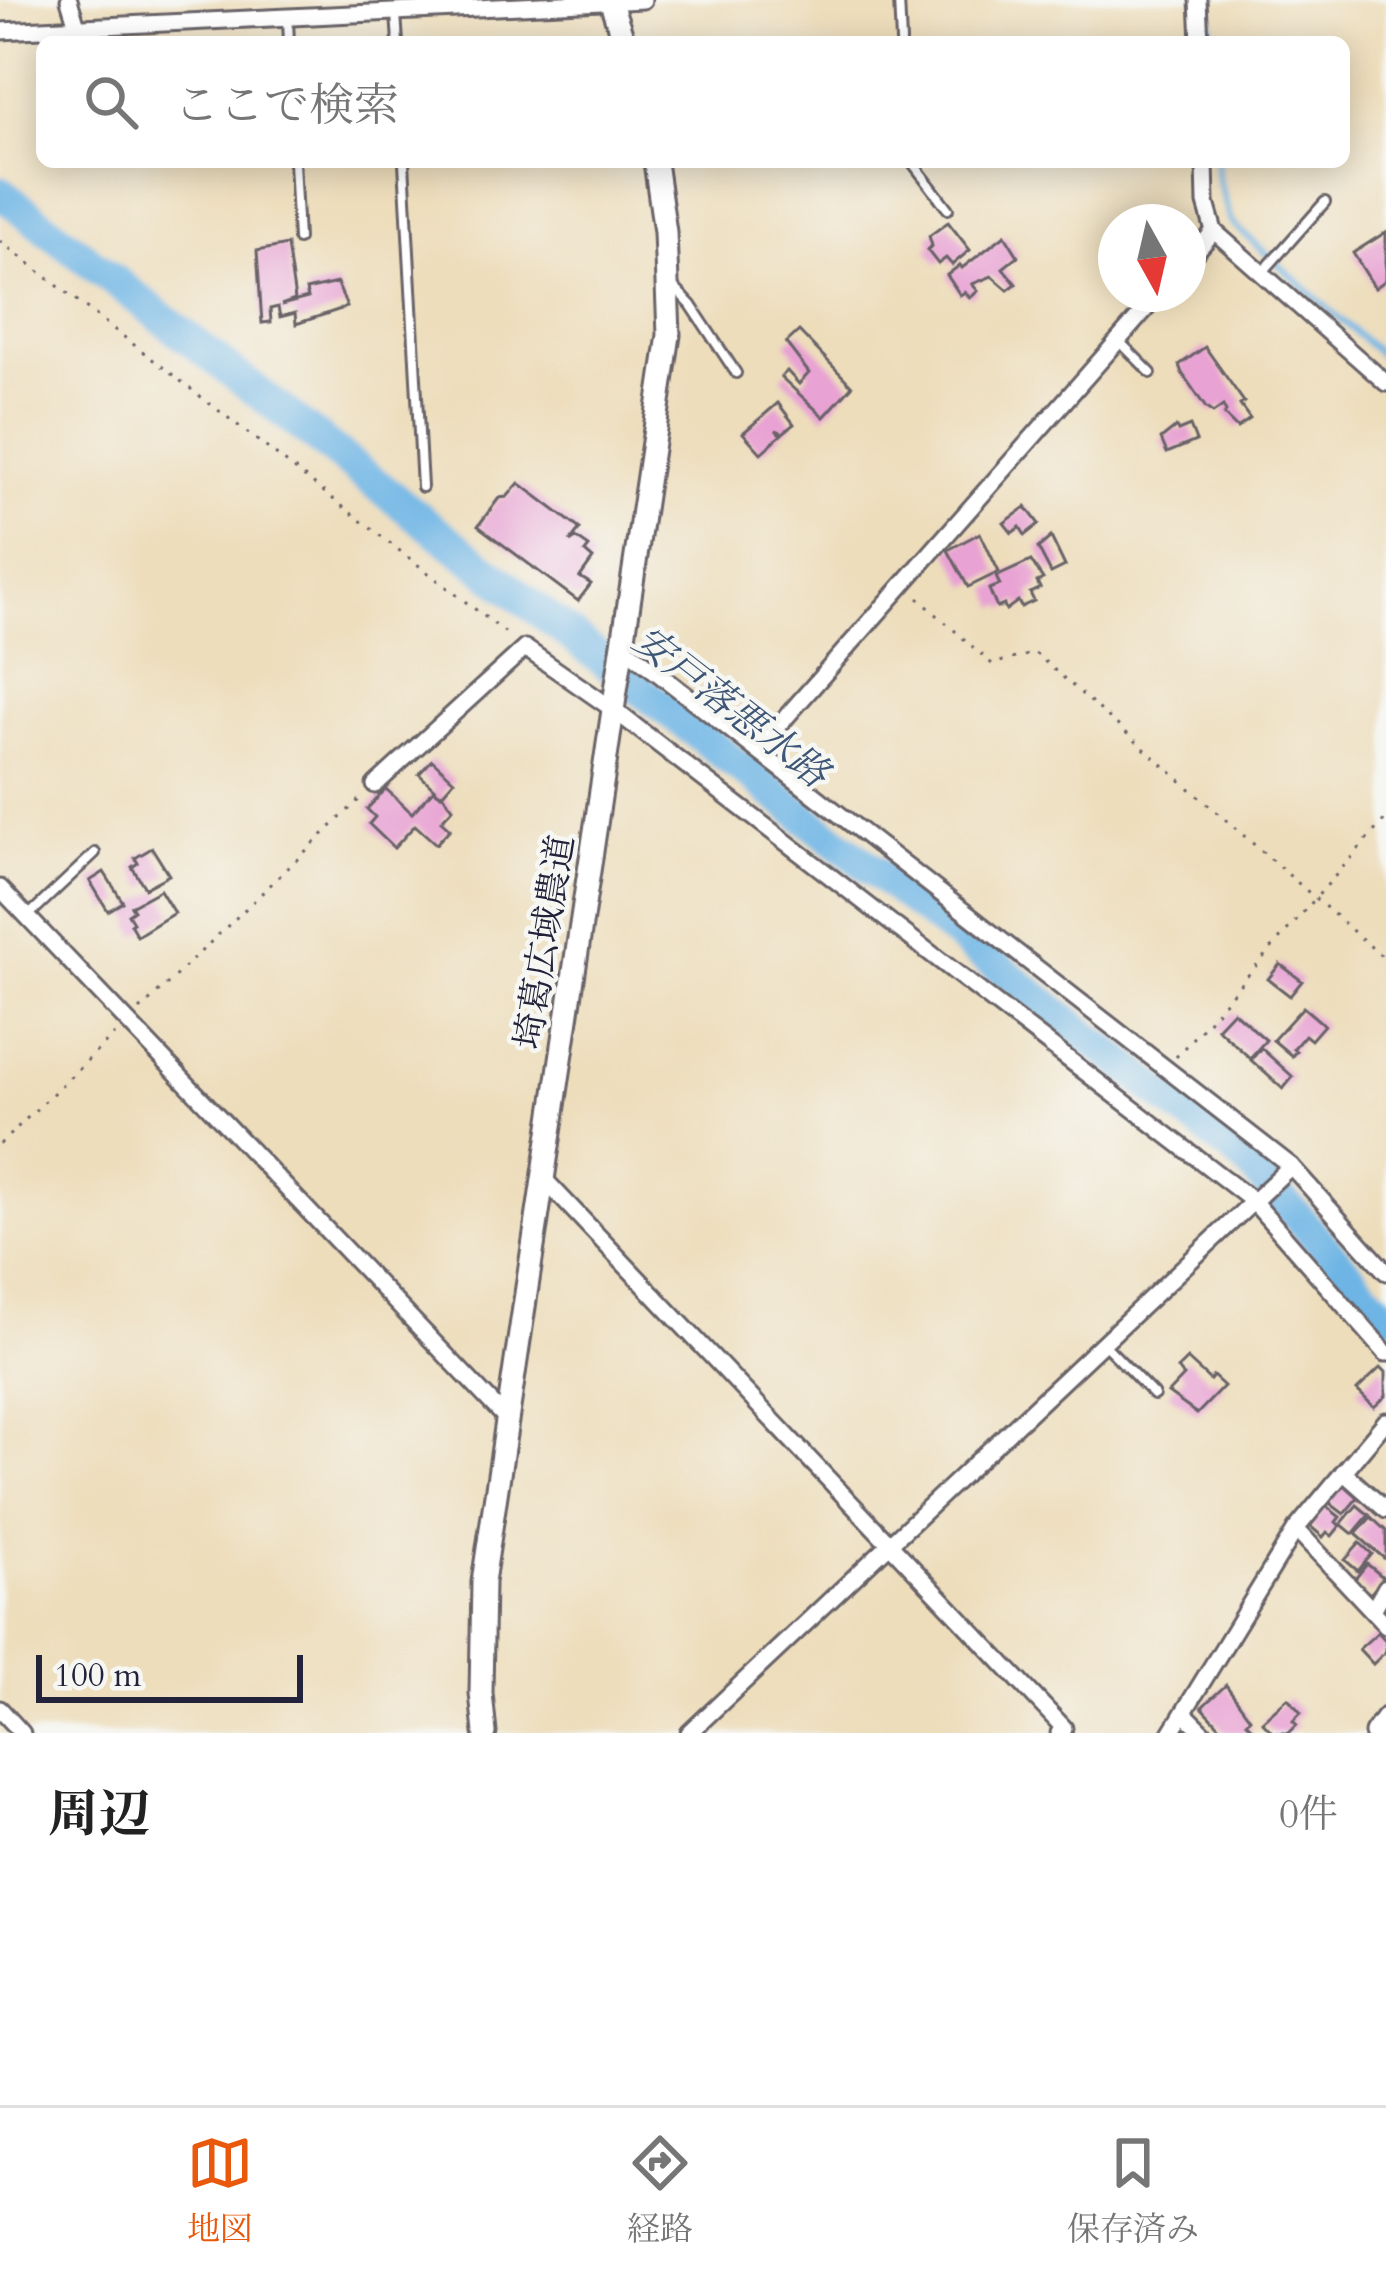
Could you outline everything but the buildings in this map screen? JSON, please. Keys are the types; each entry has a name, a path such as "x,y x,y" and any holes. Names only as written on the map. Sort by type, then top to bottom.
{"street":[{"path":"69,0 77,26"},
{"path":"0,31 643,0"},
{"path":"1198,0 1200,36"},
{"path":"610,1 622,36"},
{"name":"埼葛広域農道","path":"485,1733 483,1582 669,335 656,168"},
{"path":"1205,168 1214,231 1386,383"},
{"path":"1206,240 1214,231"},
{"path":"757,750 1143,312"},
{"path":"375,784 525,648 614,705 1253,1201 1386,1353"},
{"path":"622,650 1291,1166 1386,1272"},
{"path":"0,888 505,1417"},
{"path":"689,1733 1291,1166"},
{"path":"543,1178 1064,1731"},
{"path":"1172,1733 1296,1529 1386,1421"},
{"path":"1343,1472 1386,1510"},
{"path":"1296,1529 1386,1624"},
{"path":"1372,1610 1386,1586"},
{"path":"0,1709 22,1733"},
{"path":"1185,1714 1204,1733"},
{"path":"1376,1733 1386,1719"}],"lane":[{"path":"898,0 901,36"},
{"path":"396,11 398,36"},
{"path":"287,16 289,36"},
{"path":"294,168 298,239"},
{"path":"404,168 422,487"},
{"path":"917,168 948,209"},
{"path":"1261,273 1325,202"},
{"path":"667,279 691,304 736,373"},
{"path":"1118,340 1151,373"},
{"path":"27,917 95,854"},
{"path":"1102,1342 1154,1395"}],"path":[{"path":"0,241 525,648"},
{"path":"903,585 992,664 1035,653 1386,960"},
{"path":"0,1144 375,784"},
{"path":"1167,1067 1386,818"}],"waterway":[{"path":"1210,0 1212,36"},
{"path":"1217,168 1231,222 1386,360"},
{"name":"安戸落悪水路","path":"0,192 1246,1160 1386,1316"}]}
